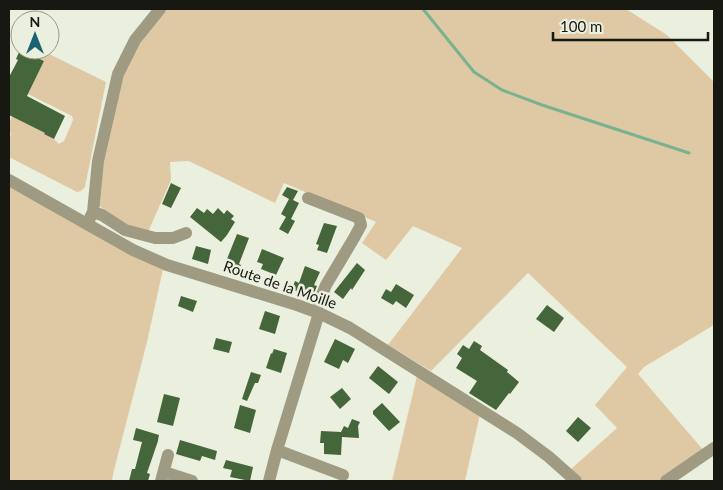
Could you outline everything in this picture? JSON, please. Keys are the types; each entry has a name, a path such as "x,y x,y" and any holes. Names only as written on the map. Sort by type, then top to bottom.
{"street":[{"path":"160,9 135,40 118,74 98,160 90,218 102,215 126,230 155,238 173,238 186,233"},
{"name":"Route de la Moille","path":"9,180 90,218 133,250 167,265 297,305 317,312 350,328 516,433 576,481"},
{"path":"269,481 326,285 361,225 359,218 308,198"},
{"path":"666,481 714,448"},
{"path":"277,450 343,476"},
{"path":"168,455 162,477 192,481"}],"shaded area":[{"path":"167,9 626,9 667,35 714,82 714,325 644,367 638,374 704,451 659,481 584,481 570,470 617,428 595,405 627,367 528,273 431,371 388,345 462,248 413,226 386,260 362,243 376,222 284,183 275,203 189,161 170,162 171,180 148,232 127,225 98,205 103,161 120,79 137,43"},
{"path":"60,59 106,82 85,187 81,191 77,192 9,157 9,139 11,134 9,125 12,116 45,133 59,144 64,141 73,120 72,116 28,94 44,61 42,60"},
{"path":"9,187 163,269 147,342 112,481 9,481"},
{"path":"417,376 480,414 465,481 392,481"}],"building":[{"path":"18,60 44,61 27,96 65,116 54,139 9,115 9,77"},
{"path":"171,183 181,188 171,208 162,204"},
{"path":"287,187 298,191 293,200 299,203 291,219 295,221 288,234 279,229 286,217 281,214 289,199 282,195"},
{"path":"197,208 204,213 207,209 213,214 218,208 224,214 227,210 234,216 231,219 235,222 221,242 190,217"},
{"path":"324,223 337,226 327,253 317,250 319,245 316,244"},
{"path":"237,234 249,238 239,264 241,265 236,274 223,269"},
{"path":"196,246 211,250 208,264 192,259"},
{"path":"262,249 284,258 276,275 261,269 263,264 257,262"},
{"path":"357,263 365,270 352,290 351,288 343,299 334,292"},
{"path":"305,266 320,272 314,285 317,286 312,298 292,289 295,281 299,283"},
{"path":"396,284 414,295 406,308 396,301 393,305 381,298 386,289 391,292"},
{"path":"181,296 197,301 193,312 178,306"},
{"path":"547,305 564,318 554,332 536,319"},
{"path":"265,311 280,316 275,334 259,329"},
{"path":"216,338 232,342 229,353 213,349"},
{"path":"335,339 355,349 348,363 343,360 339,369 324,362"},
{"path":"474,341 482,346 480,350 508,370 507,372 519,382 496,410 469,393 477,381 456,368 462,358 457,354 463,345 469,349"},
{"path":"274,349 287,353 281,373 266,368"},
{"path":"378,366 398,382 389,394 369,378"},
{"path":"251,372 261,375 247,401 242,399"},
{"path":"342,388 351,399 340,409 330,397"},
{"path":"164,394 180,398 173,426 157,422"},
{"path":"382,403 400,422 389,431 373,414 373,411"},
{"path":"240,405 256,410 250,433 234,428"},
{"path":"578,417 591,428 578,442 566,431"},
{"path":"352,419 360,422 358,426 359,438 342,437 341,455 324,454 324,443 320,443 321,431 341,432 344,426 348,428"},
{"path":"136,428 159,435 147,473 150,474 148,481 129,481 132,469 135,469 142,442 133,440"},
{"path":"180,440 217,451 215,460 202,456 200,461 176,454"},
{"path":"226,460 253,467 250,481 230,477 232,470 223,468"}],"waterway":[{"path":"423,9 474,72 502,90 689,153"}]}
